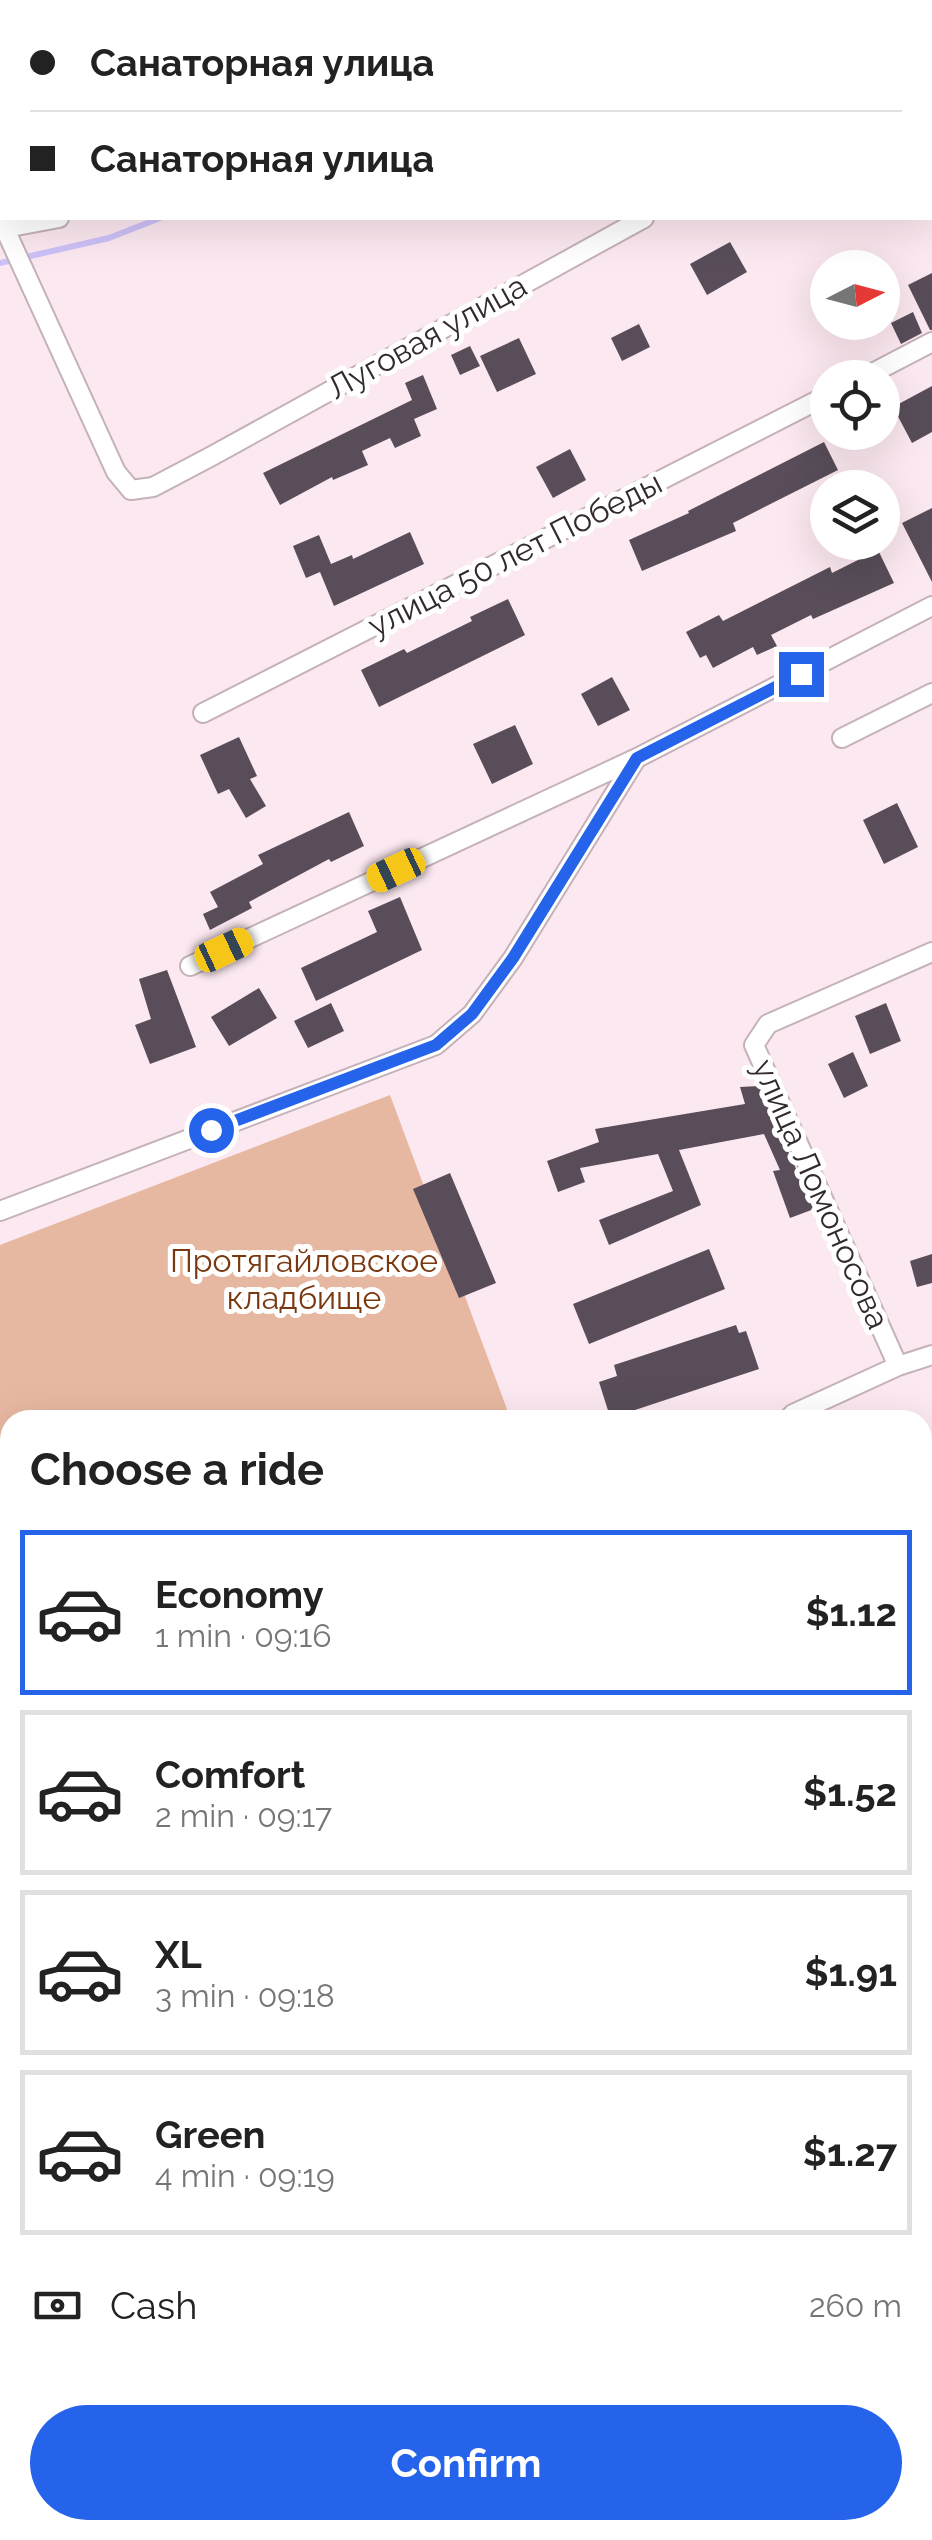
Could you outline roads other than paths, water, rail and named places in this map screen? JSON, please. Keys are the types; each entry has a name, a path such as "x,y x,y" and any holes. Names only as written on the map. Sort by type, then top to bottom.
{"street":[{"path":"3,229 49,220"},
{"name":"Луговая улица","path":"3,229 116,472 131,490 152,488 640,220"},
{"path":"898,360 932,342"},
{"name":"улица 50 лет Победы","path":"203,712 810,405"},
{"path":"190,966 637,758 932,606"},
{"path":"842,738 932,692"},
{"path":"0,1211 436,1045 472,1014 513,958 637,758"},
{"name":"улица Ломоносова","path":"898,1366 754,1045 768,1024 932,952"},
{"path":"802,1410 898,1366 932,1356"}],"waterway":[{"path":"0,263 109,238 155,220"}],"park label":[{"name":"Протягайловское кладбище","path":"304,1280"}]}
